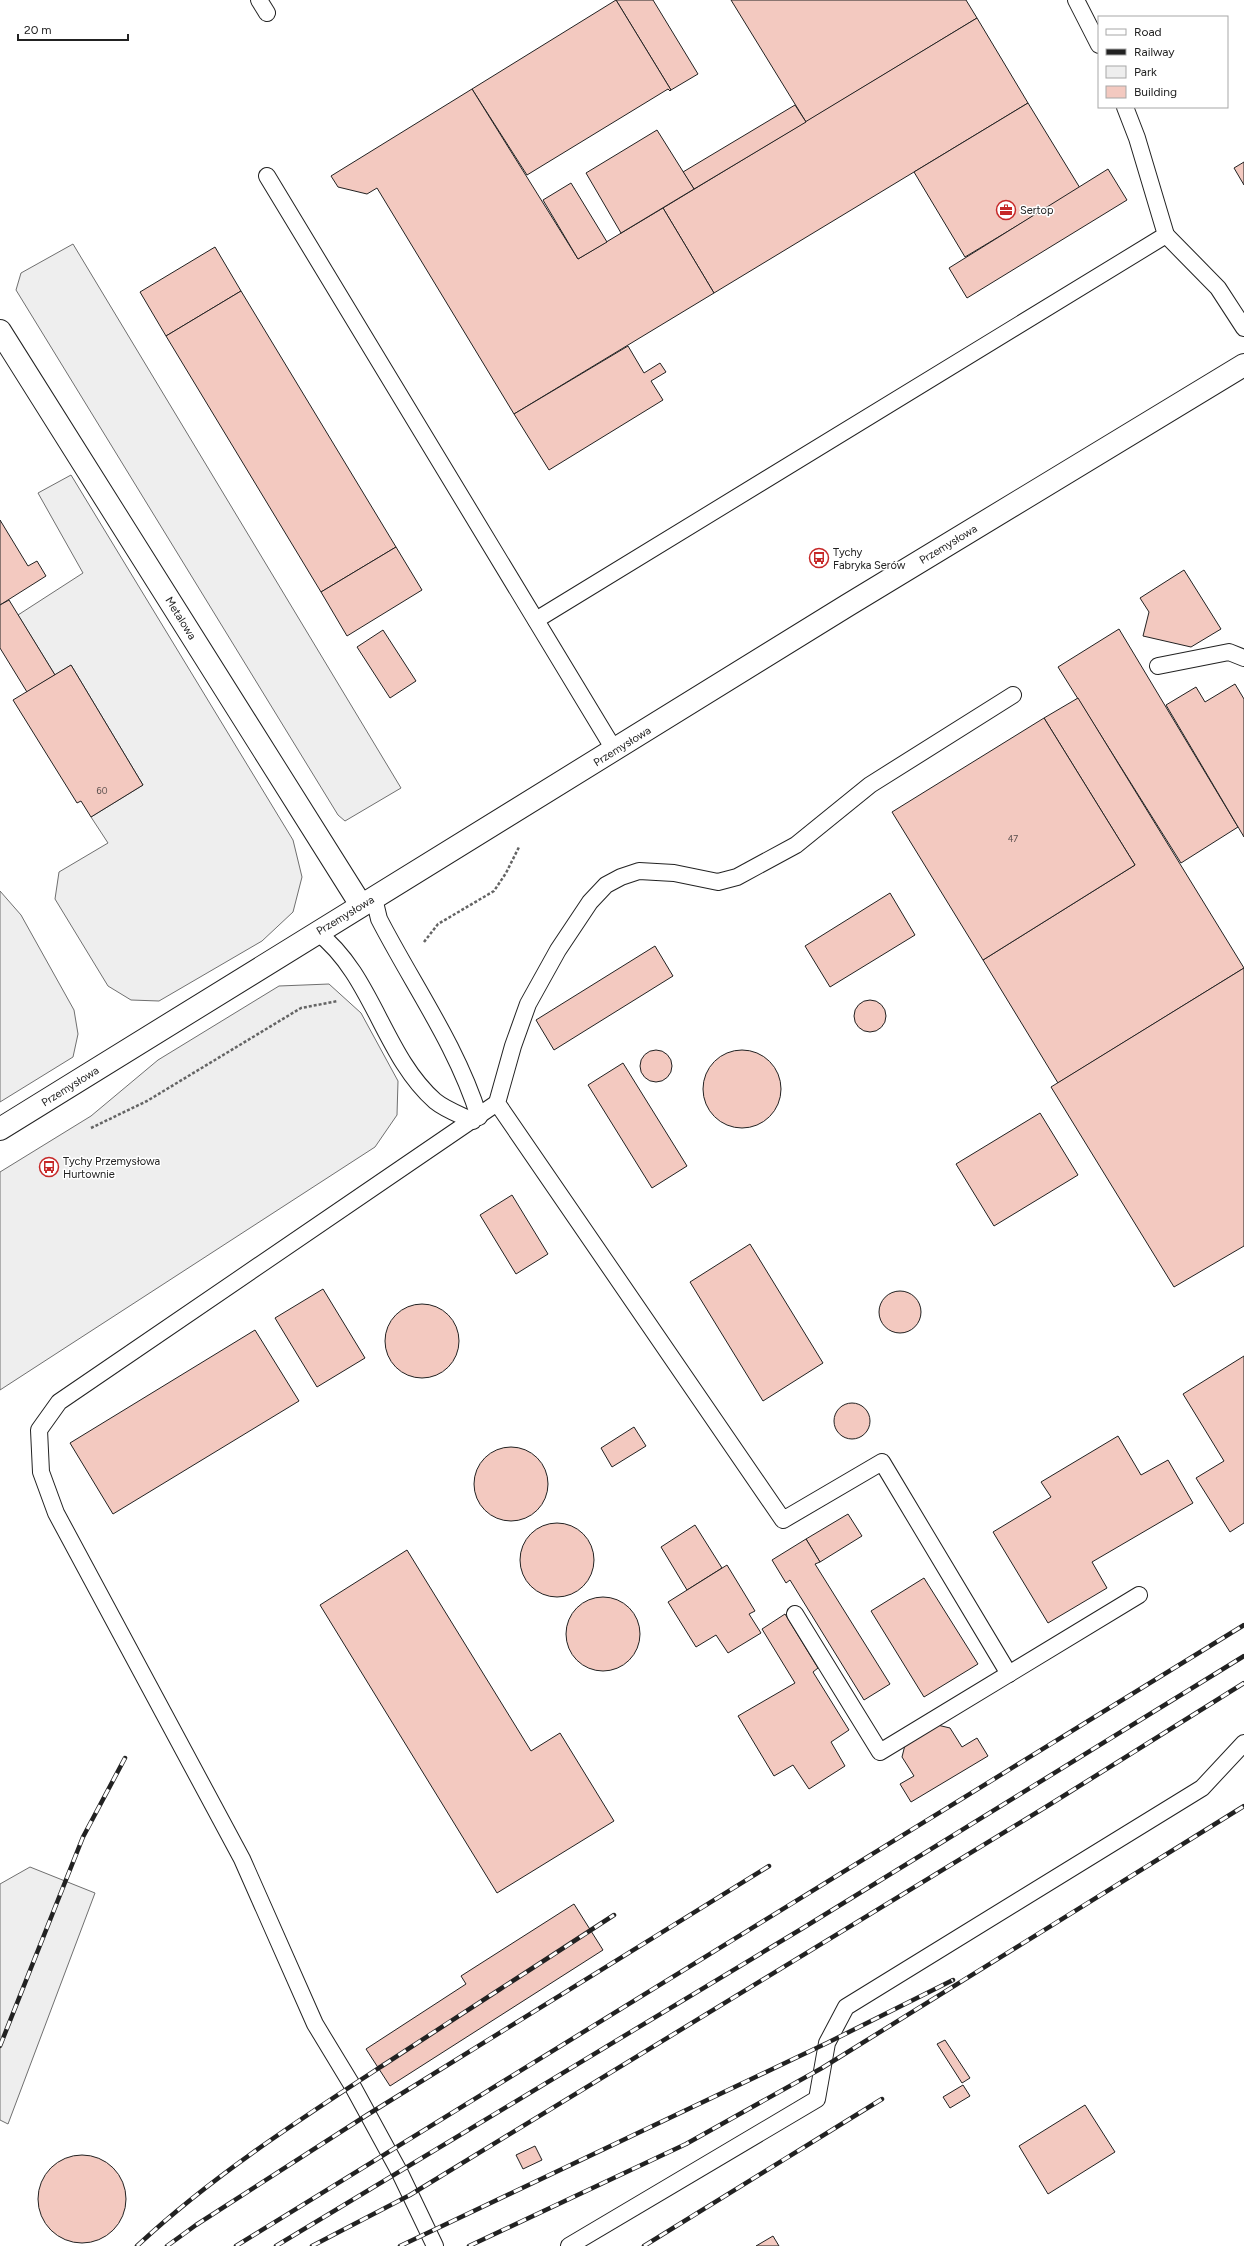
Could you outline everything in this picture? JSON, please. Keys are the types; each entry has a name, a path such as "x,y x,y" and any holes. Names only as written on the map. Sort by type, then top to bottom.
{"street":[{"name":"Metalowa","path":"0,331 368,901"},
{"name":"Przemysłowa","path":"0,1129 317,932 615,751 862,597 1244,365"}],"lane":[{"path":"1076,0 1098,43"},
{"path":"1125,108 1137,138 1166,235 1218,288 1244,328"},
{"path":"268,176 615,751"},
{"path":"536,620 1166,235"},
{"path":"1158,666 1228,652 1244,658"},
{"path":"435,2246 400,2173 352,2085 315,2024 242,1859 56,1513 41,1472 39,1430 59,1402 476,1119 497,1103 513,1046 528,1004 558,950 590,902 606,885 620,877 639,871 674,873 718,882 737,877 796,845 870,785 1013,696"},
{"path":"368,901 452,1049 466,1079 476,1119"},
{"path":"317,932 333,944 348,964 410,1073 426,1092 436,1102 476,1119"},
{"path":"497,1103 783,1520 882,1462 1009,1674"},
{"path":"795,1614 880,1752 1139,1595"},
{"path":"569,2246 817,2099 826,2043 846,2007 1202,1788 1244,1743"}],"path":[{"path":"420,947 438,924 494,891 511,862"},
{"path":"90,1128 147,1101 301,1008 336,1002"}],"green space":[{"path":"73,244 401,788 345,821 338,815 16,290 21,273"},
{"path":"71,475 293,840 302,877 293,912 262,941 159,1001 131,1000 108,986 55,899 59,872 108,843 91,817 143,785 71,665 55,675 18,615 83,573 38,493"},
{"path":"0,891 21,915 74,1010 78,1034 73,1057 0,1102"},
{"path":"329,984 361,1013 398,1081 397,1115 375,1147 0,1390 0,1172 91,1116 158,1060 279,986"},
{"path":"30,1867 95,1893 8,2124 0,2120 0,1884"}],"building":[{"path":"616,0 653,0 698,74 671,90"},
{"path":"616,0 671,90 670,91 668,89 527,175 472,89"},
{"path":"731,0 966,0 977,18 806,122"},
{"path":"977,18 1028,103 714,293 663,208"},
{"path":"472,89 578,259 663,208 714,293 514,414 377,188 367,194 338,187 331,176"},
{"path":"1028,103 1080,188 965,257 914,172"},
{"path":"795,105 806,122 694,189 683,172"},
{"path":"657,130 694,189 621,233 586,173"},
{"path":"1244,162 1244,185 1234,168"},
{"path":"1108,169 1127,200 967,298 949,268"},
{"path":"571,183 607,242 578,259 543,200"},
{"path":"215,247 241,291 166,336 140,292"},
{"path":"241,291 396,547 321,592 166,336"},
{"path":"628,346 644,373 660,363 666,372 651,381 663,400 549,470 514,414"},
{"path":"0,520 28,566 37,561 46,576 0,605"},
{"path":"396,547 422,590 347,636 321,592"},
{"path":"1184,570 1221,629 1191,647 1143,636 1149,612 1140,598"},
{"path":"9,600 55,675 27,692 0,648 0,605"},
{"path":"1119,629 1238,827 1181,863 1058,667"},
{"path":"383,630 416,681 390,698 357,647"},
{"path":"71,665 143,785 91,817 81,801 77,803 13,700"},
{"path":"1235,684 1244,699 1244,837 1166,705 1196,687 1205,702"},
{"path":"1078,698 1244,968 1058,1083 983,960 1135,865 1044,718"},
{"path":"1044,718 1135,865 983,960 892,812"},
{"path":"890,893 915,935 830,987 805,946"},
{"path":"655,946 673,976 554,1050 536,1020"},
{"path":"1244,968 1244,1246 1174,1287 1051,1087"},
{"path":"867,1000 873,1000 883,1007 886,1016 885,1022 879,1029 873,1032 867,1032 857,1025 854,1019 854,1013 861,1003"},
{"path":"653,1050 659,1050 669,1057 672,1066 671,1072 665,1079 659,1082 653,1082 643,1075 640,1069 640,1063 647,1053"},
{"path":"734,1050 750,1050 764,1056 775,1067 781,1081 781,1097 775,1111 764,1122 750,1128 734,1128 720,1122 709,1111 703,1097 703,1081 709,1067 720,1056"},
{"path":"623,1063 687,1166 652,1188 588,1085"},
{"path":"1040,1113 1078,1175 994,1226 956,1164"},
{"path":"512,1195 548,1254 516,1274 480,1215"},
{"path":"750,1244 823,1363 763,1401 690,1282"},
{"path":"323,1289 365,1358 317,1387 275,1318"},
{"path":"896,1291 904,1291 915,1297 921,1308 921,1316 915,1327 904,1333 896,1333 885,1327 879,1316 879,1308 885,1297"},
{"path":"415,1304 429,1304 443,1310 453,1320 459,1334 457,1355 453,1362 443,1372 429,1378 415,1378 401,1372 391,1362 385,1348 385,1334 391,1320 401,1310"},
{"path":"255,1330 299,1401 113,1514 70,1443"},
{"path":"1244,1356 1244,1523 1230,1532 1196,1478 1224,1461 1183,1394"},
{"path":"852,1403 862,1406 867,1411 870,1421 867,1431 862,1436 852,1439 842,1436 837,1431 834,1421 837,1411 842,1406"},
{"path":"634,1427 646,1446 612,1467 601,1448"},
{"path":"1118,1436 1141,1475 1168,1460 1193,1503 1092,1562 1107,1588 1048,1623 993,1532 1051,1497 1041,1482"},
{"path":"504,1447 518,1447 532,1453 542,1463 548,1477 546,1498 542,1505 532,1515 518,1521 504,1521 490,1515 480,1505 474,1491 474,1477 480,1463 490,1453"},
{"path":"848,1514 862,1536 820,1562 806,1539"},
{"path":"550,1523 564,1523 578,1529 588,1539 594,1553 592,1574 588,1581 578,1591 564,1597 550,1597 536,1591 526,1581 520,1567 520,1553 526,1539 536,1529"},
{"path":"695,1525 722,1568 687,1590 661,1547"},
{"path":"806,1539 820,1562 815,1564 890,1684 864,1700 790,1580 786,1583 772,1560"},
{"path":"407,1550 531,1751 560,1733 614,1821 497,1893 320,1605"},
{"path":"727,1565 755,1611 749,1614 761,1633 728,1653 716,1635 696,1647 668,1602"},
{"path":"924,1578 978,1664 924,1697 871,1611"},
{"path":"596,1597 610,1597 624,1603 634,1613 640,1627 638,1648 634,1655 624,1665 610,1671 596,1671 582,1665 572,1655 566,1641 566,1627 572,1613 582,1603"},
{"path":"785,1614 818,1668 813,1672 849,1730 831,1742 845,1766 809,1789 793,1765 774,1776 738,1716 795,1683 762,1629"},
{"path":"929,1723 950,1728 962,1747 977,1738 988,1756 911,1802 900,1784 914,1776 902,1757 907,1737"},
{"path":"574,1904 603,1950 390,2086 366,2049 466,1984 461,1976"},
{"path":"945,2040 970,2078 962,2083 937,2044"},
{"path":"963,2085 970,2096 950,2108 943,2097"},
{"path":"1085,2105 1115,2152 1048,2194 1019,2146"},
{"path":"535,2146 542,2160 523,2169 516,2155"},
{"path":"82,2155 99,2158 113,2168 123,2182 126,2199 123,2216 113,2230 99,2240 82,2243 65,2240 51,2230 41,2216 38,2199 41,2182 51,2168 65,2158"},
{"path":"773,2236 779,2246 756,2246"}],"railway":[{"path":"236,2246 1244,1625"},
{"path":"276,2246 803,1928 1244,1656"},
{"path":"312,2246 410,2195 1049,1805 1244,1683"},
{"path":"0,2046 83,1837 125,1758"},
{"path":"469,2246 686,2144 822,2068 1244,1806"},
{"path":"167,2246 196,2225 367,2115 769,1866"},
{"path":"137,2246 195,2196 257,2150 353,2085 614,1915"},
{"path":"400,2246 827,2043 953,1980"},
{"path":"644,2246 882,2099"}],"place":[{"name":"Sertop","path":"1006,210"},
{"name":"Tychy Fabryka Serów","path":"819,558"},
{"name":"Tychy Przemysłowa Hurtownie","path":"49,1167"}]}
